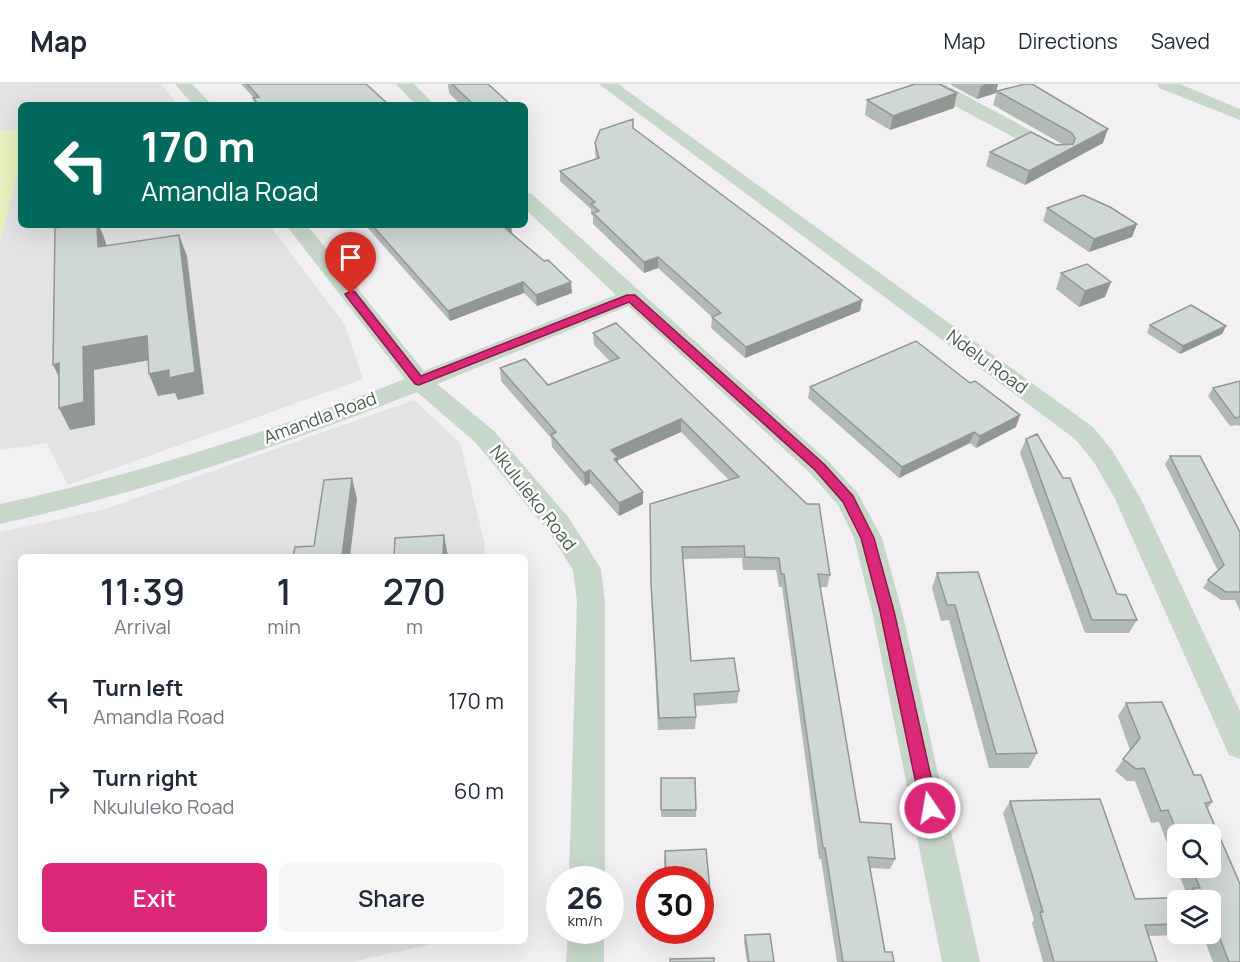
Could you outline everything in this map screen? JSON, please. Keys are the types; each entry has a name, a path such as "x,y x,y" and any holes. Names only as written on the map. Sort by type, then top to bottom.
{"street":[{"path":"183,84 201,102"},
{"path":"404,84 423,102"},
{"name":"Ndelu Road","path":"607,84 1084,433 1103,456 1128,499 1240,745"},
{"path":"934,84 942,92 1059,153"},
{"path":"1165,84 1187,89 1240,115"},
{"path":"528,201 819,467 848,499 867,538 887,611 912,720 961,962"},
{"name":"Nkululeko Road","path":"298,228 419,381 485,437 559,525 587,569 591,602 586,866"},
{"name":"Amandla Road","path":"0,514 122,485 188,465 419,381 631,297"},
{"path":"585,962 586,944"}],"shaded area":[{"path":"0,84 161,84 176,102 18,102 18,228 271,228 344,323 363,379 68,485 47,443 0,450"},
{"path":"414,400 460,443 485,545 484,554 18,554 18,944 432,944 352,962 0,962 0,532 105,509"}],"green space":[{"path":"18,129 18,172 0,243 0,131"}],"building":[{"path":"247,84 366,84 386,102 256,102 253,98 259,97"},
{"path":"452,84 488,84 508,102 471,102"},
{"path":"915,84 939,84 957,93 893,116 867,100"},
{"path":"1032,84 1108,129 1029,171 990,152 1031,132 1056,145 1073,144 1075,138 1072,133 997,91"},
{"path":"633,119 633,128 862,300 746,347 712,317 721,313 658,257 644,262 593,213 599,211 591,204 595,202 560,171 599,158 595,143 600,130"},
{"path":"1083,195 1110,207 1137,224 1094,239 1047,208"},
{"path":"55,228 97,228 98,247 179,235 195,372 169,378 169,370 149,374 147,336 83,347 84,402 59,408 59,363 53,365"},
{"path":"375,228 505,228 544,261 548,260 571,282 536,295 523,282 448,311"},
{"path":"1087,264 1111,282 1085,291 1061,273"},
{"path":"1191,305 1226,326 1183,346 1150,325"},
{"path":"616,323 807,504 819,504 830,575 818,574 860,822 891,824 895,859 868,857 885,952 892,952 894,962 843,962 825,848 823,848 784,574 781,574 779,558 745,557 744,546 682,547 691,661 734,658 739,691 694,694 696,717 659,718 651,583 650,504 739,477 681,419 611,450 618,457 614,459 643,492 619,503 590,470 584,473 551,435 556,432 500,368 525,359 548,385 619,358 593,333"},
{"path":"916,341 970,383 975,381 1020,415 980,436 974,432 902,467 810,387"},
{"path":"1240,381 1240,417 1235,418 1213,388"},
{"path":"1037,434 1063,478 1070,478 1117,594 1126,595 1137,620 1092,620 1026,439"},
{"path":"1170,456 1200,456 1240,532 1240,592 1226,592 1208,580 1224,565"},
{"path":"352,478 342,554 293,554 295,547 314,546 324,480"},
{"path":"444,535 443,554 394,554 395,538"},
{"path":"978,572 1037,753 996,754 955,605 947,605 937,573"},
{"path":"1162,702 1194,775 1201,775 1212,802 1205,803 1214,824 1174,824 1168,810 1161,811 1144,768 1136,769 1123,759 1140,738 1126,703"},
{"path":"661,778 695,778 696,810 661,810"},
{"path":"1100,799 1135,899 1167,898 1167,924 1145,925 1157,962 1054,962 1040,912 1043,912 1010,801"},
{"path":"1221,840 1240,884 1240,962 1229,962 1221,941 1221,890 1194,890 1193,888 1200,888 1196,878 1221,878"},
{"path":"706,849 708,866 666,866 665,851"},
{"path":"770,934 774,962 749,962 745,935"},
{"path":"714,958 714,962 670,962 670,959"}],"route":[{"path":"351,294 419,381 631,297 819,467 848,499 867,538 887,611 930,808"}]}
